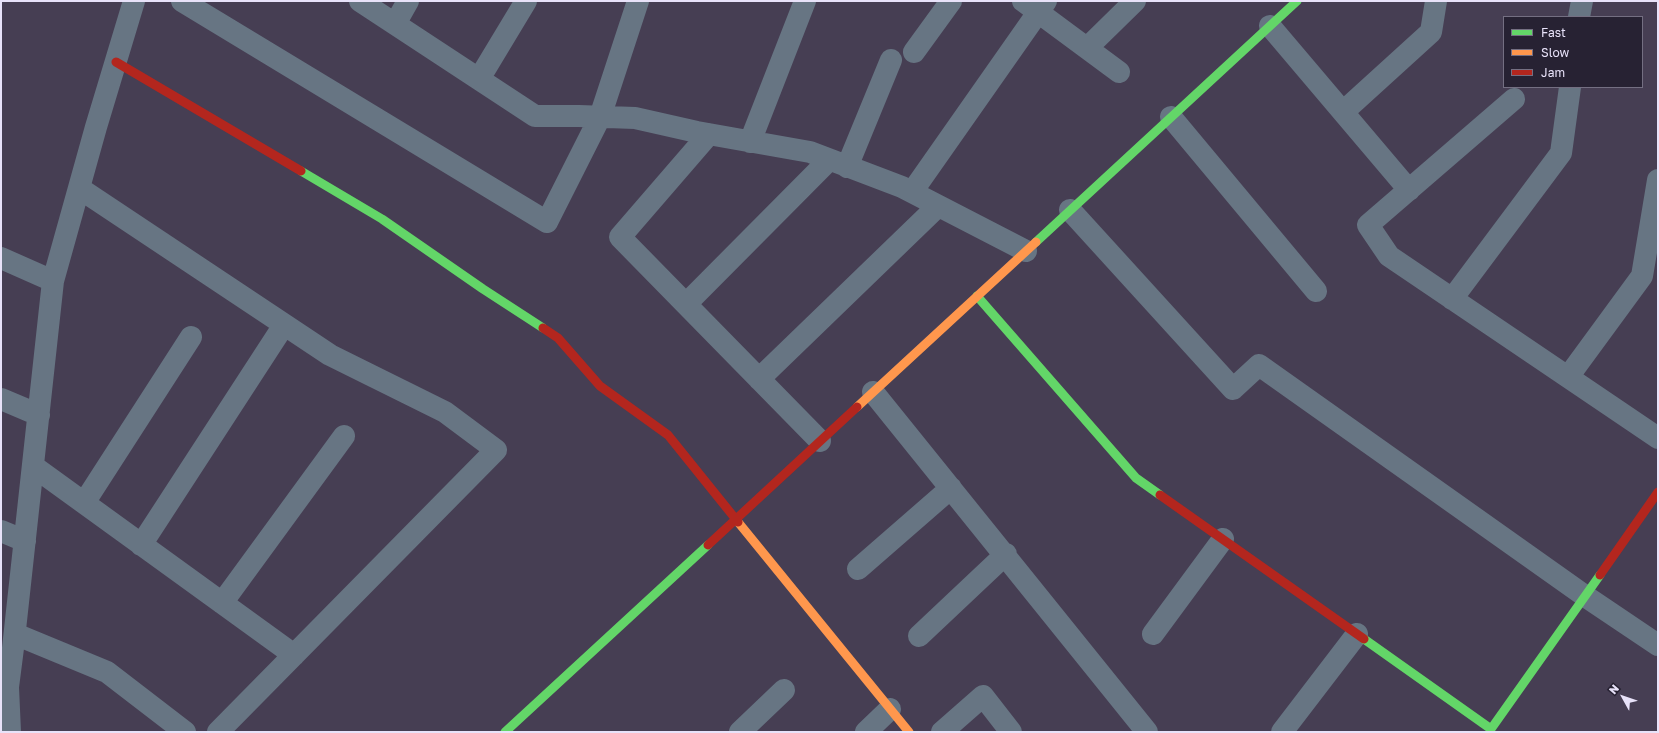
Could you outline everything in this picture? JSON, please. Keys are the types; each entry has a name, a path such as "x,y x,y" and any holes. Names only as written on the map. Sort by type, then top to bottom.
{"street":[{"path":"10,732 4,686 15,634 53,281 134,1"},
{"path":"182,1 547,222 600,117 638,1"},
{"path":"360,1 535,116 635,118 708,134 810,152 912,192 1026,251"},
{"path":"395,24 408,1"},
{"path":"479,79 526,1"},
{"path":"750,142 805,1"},
{"path":"914,52 952,1"},
{"path":"1087,48 1135,1"},
{"path":"505,732 1297,1"},
{"path":"1343,112 1431,32 1436,1"},
{"path":"1579,16 1582,1"},
{"path":"912,192 1035,5 1119,72"},
{"path":"1270,26 1409,190"},
{"path":"686,304 838,163 891,60"},
{"path":"116,62 382,219 483,289 558,338 600,386 668,435 737,518 909,732"},
{"path":"1452,299 1561,153 1570,88"},
{"path":"1514,99 1368,225 1389,256 1658,438"},
{"path":"1171,117 1316,291"},
{"path":"708,134 620,238 820,441"},
{"path":"1568,377 1642,276 1655,220 1658,180"},
{"path":"79,188 330,355 445,412 496,450 218,732"},
{"path":"759,379 938,206"},
{"path":"1070,210 1233,389 1259,365 1585,596 1658,645"},
{"path":"1,258 53,281"},
{"path":"977,296 1136,478 1492,731 1658,492"},
{"path":"142,545 284,324"},
{"path":"84,503 191,336"},
{"path":"873,392 1006,554 1147,732"},
{"path":"1,399 39,415"},
{"path":"222,603 344,436"},
{"path":"33,466 294,655"},
{"path":"858,569 951,488"},
{"path":"1,531 25,541"},
{"path":"1153,634 1223,539"},
{"path":"920,636 1006,554"},
{"path":"15,634 107,672 185,732"},
{"path":"1282,732 1357,634"},
{"path":"740,732 784,690"},
{"path":"942,732 983,696 1011,732"},
{"path":"866,732 890,709"}],"traffic: fast":[{"path":"1036,242 1297,1"},
{"path":"301,171 382,219 483,289 543,328"},
{"path":"977,296 1136,478 1160,495"},
{"path":"505,732 708,545"},
{"path":"1364,639 1491,729 1600,575"}],"traffic: slow":[{"path":"857,407 1036,242"},
{"path":"738,522 909,732"}],"traffic: jam":[{"path":"116,62 301,171"},
{"path":"543,328 558,338 600,386 668,435 738,522"},
{"path":"708,545 857,407"},
{"path":"1600,575 1658,492"},
{"path":"1160,495 1364,639"}]}
